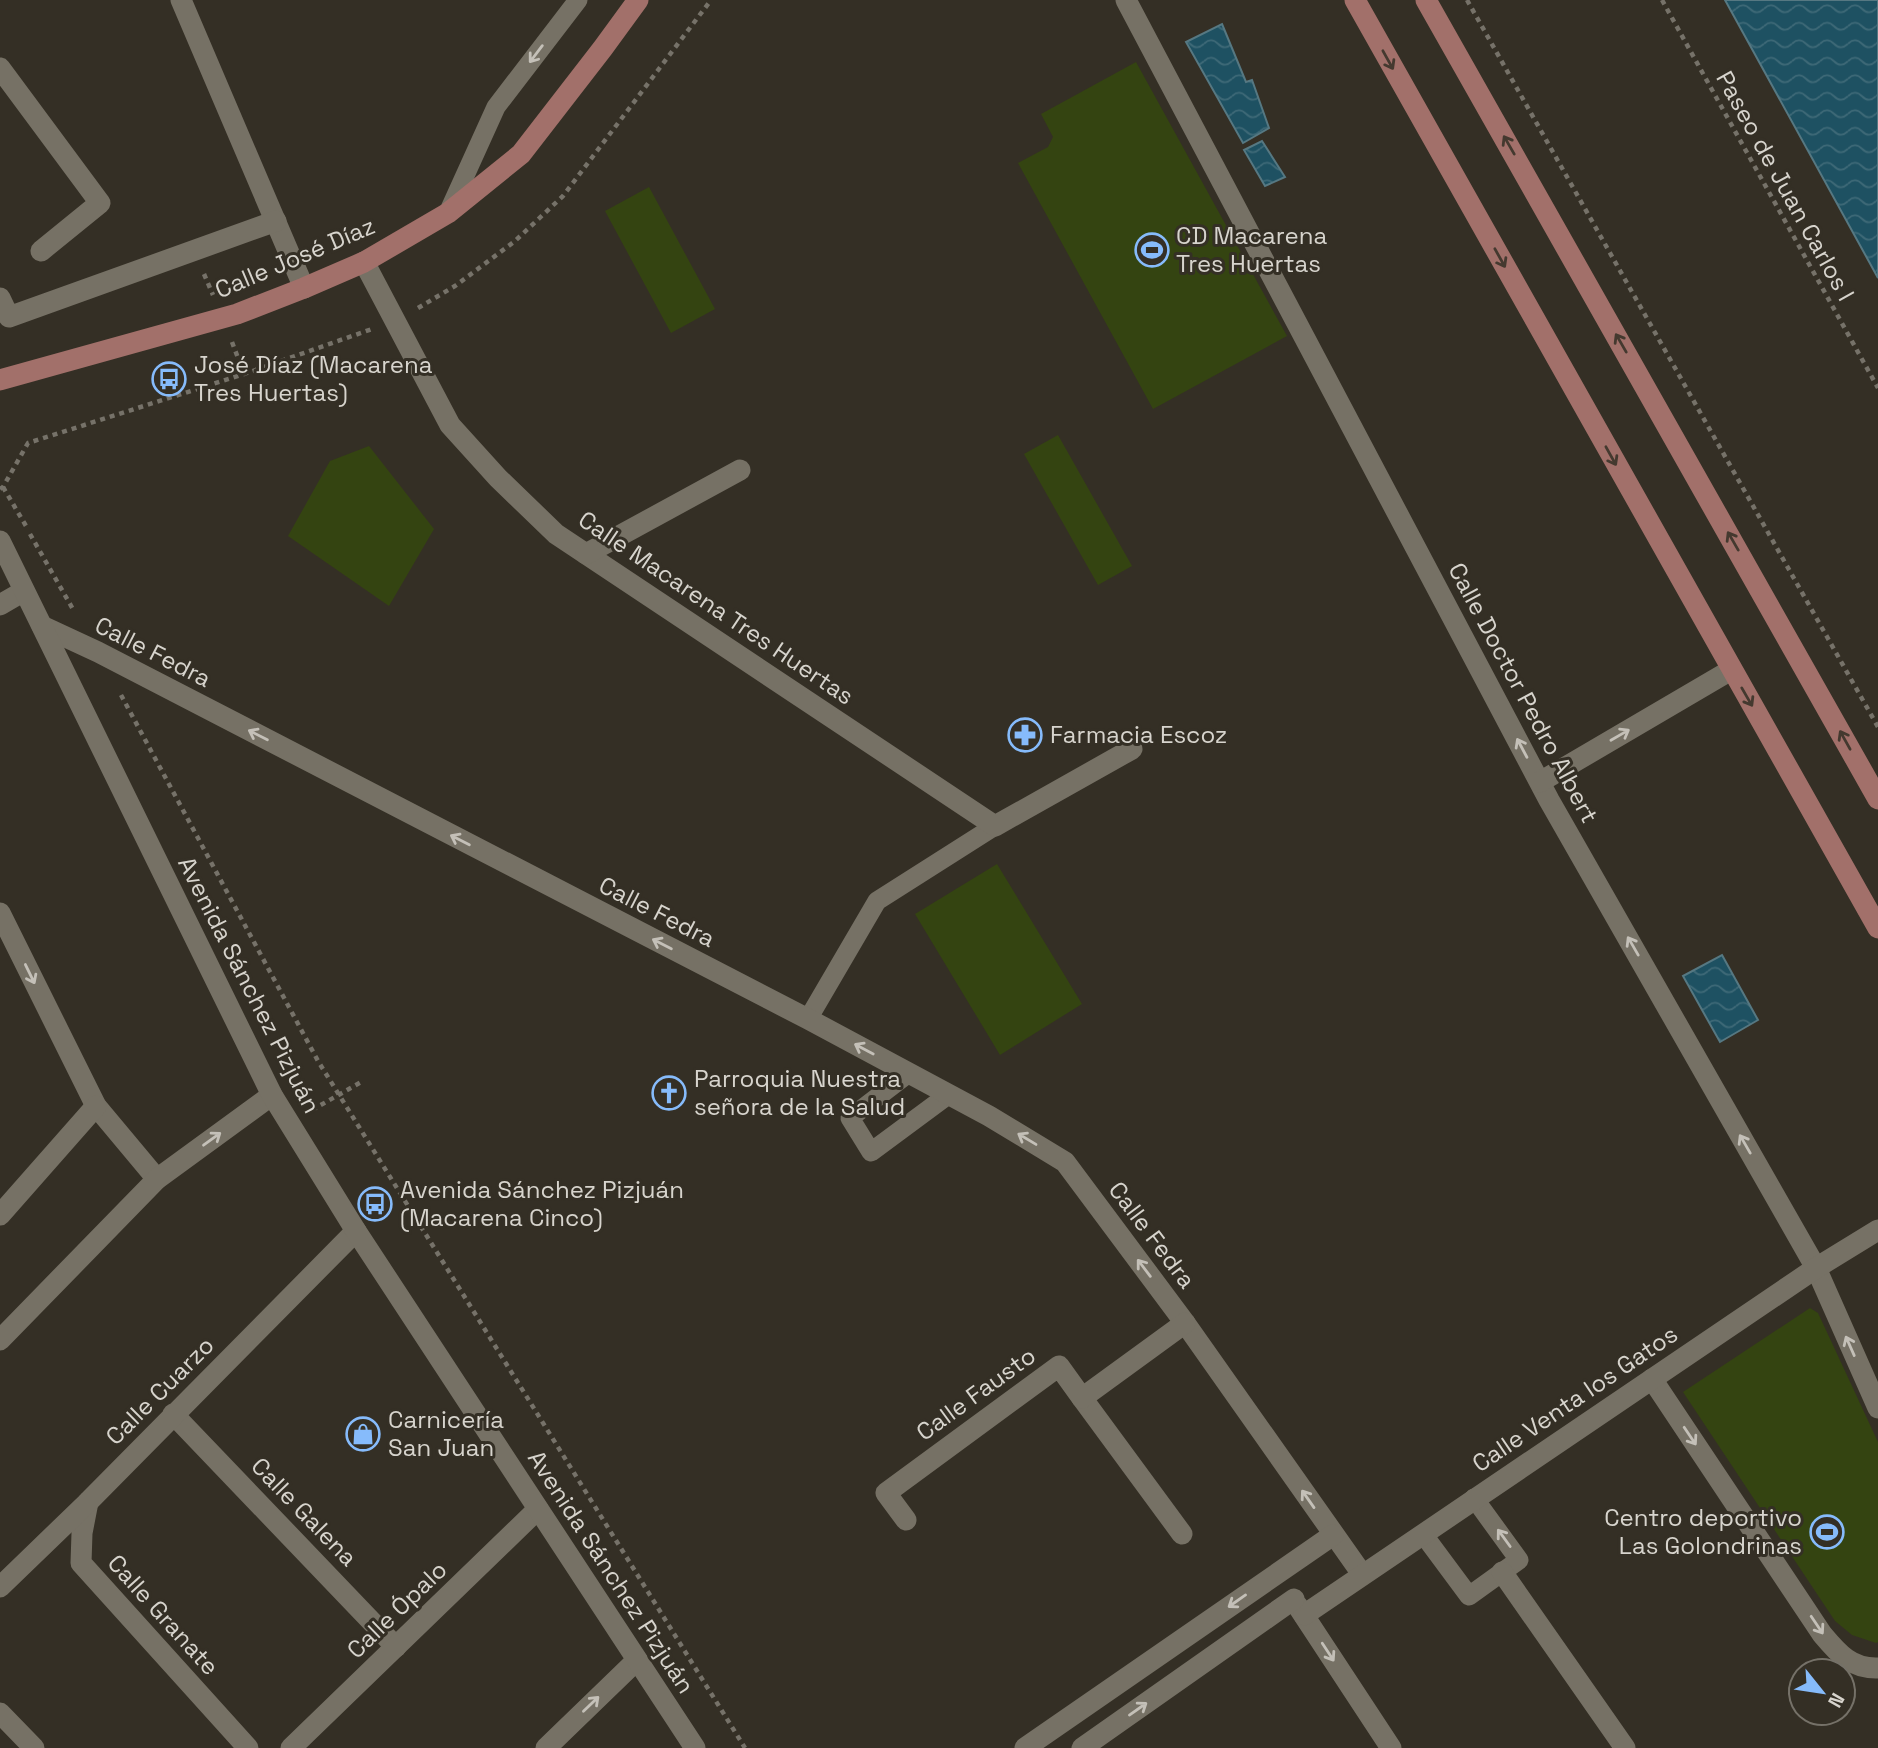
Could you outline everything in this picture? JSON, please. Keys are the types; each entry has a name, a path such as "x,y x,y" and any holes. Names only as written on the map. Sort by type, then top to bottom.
{"main road":[{"name":"Calle José Díaz","path":"0,380 204,324 304,288 364,262 448,213 521,154 638,0"},
{"path":"1355,0 1878,928"},
{"path":"1426,0 1878,799"}],"street":[{"path":"181,0 304,288"},
{"name":"Calle Doctor Pedro Albert","path":"1126,0 1540,782 1815,1268 1878,1408"},
{"path":"0,68 100,203 41,251"},
{"path":"0,298 9,317 276,221"},
{"name":"Calle Macarena Tres Huertas","path":"364,262 450,425 498,478 556,534 995,826"},
{"path":"586,554 740,470"},
{"name":"Avenida Sánchez Pizjuán","path":"0,541 272,1096 356,1231 695,1748"},
{"path":"0,606 24,592"},
{"name":"Calle Fedra","path":"42,626 98,652 808,1019 1065,1162 1185,1323 1362,1574"},
{"path":"1540,782 1731,670"},
{"path":"995,826 1132,748"},
{"path":"0,913 96,1106 157,1179"},
{"path":"0,1340 157,1179 272,1096"},
{"path":"0,1215 96,1106"},
{"name":"Calle Venta los Gatos","path":"1082,1748 1299,1607 1362,1574 1653,1380 1815,1268 1878,1230"},
{"name":"Calle Cuarzo","path":"0,1587 88,1502 356,1231"},
{"path":"1182,1534 1082,1398 1185,1323"},
{"name":"Calle Fausto","path":"905,1520 886,1493 1059,1366 1082,1398"},
{"path":"1653,1380 1822,1634 1839,1654 1851,1662 1867,1668 1878,1668"},
{"name":"Calle Galena","path":"173,1414 396,1647"},
{"name":"Calle Granate","path":"88,1502 82,1533 82,1563 248,1748"},
{"name":"Calle Ópalo","path":"291,1748 538,1509"},
{"path":"1025,1748 1334,1535"},
{"path":"1502,1572 1625,1748"},
{"path":"1277,1574 1389,1747"},
{"path":"546,1748 637,1660"},
{"path":"0,1713 34,1748"}],"lane":[{"path":"448,213 496,107 578,0"},
{"path":"808,1019 877,901 995,826"},
{"path":"909,1073 850,1118 871,1152 948,1095"},
{"path":"1423,1534 1469,1596 1519,1560 1475,1498"}],"path":[{"path":"415,310 455,286 515,241 563,196 711,0"},
{"path":"1467,0 1878,727"},
{"name":"Paseo de Juan Carlos I","path":"1662,0 1878,388"},
{"path":"77,615 2,488 28,443 244,374 373,329"},
{"path":"117,689 318,1061 745,1748"},
{"path":"311,1110 363,1081"}],"green space":[{"name":"CD Macarena Tres Huertas","path":"1136,62 1287,336 1153,409 1018,163 1048,147 1053,137 1041,114"},
{"path":"649,187 715,309 671,333 605,211"},
{"path":"1058,435 1132,566 1098,585 1024,454"},
{"path":"369,446 434,529 389,606 288,536 330,461"},
{"path":"997,864 1082,1004 1000,1055 915,914"},
{"name":"Centro deportivo Las Golondrinas","path":"1810,1308 1818,1313 1878,1442 1876,1643 1852,1635 1835,1621 1683,1392"}],"water":[{"path":"1725,0 1878,0 1878,278"},
{"path":"1222,24 1246,82 1252,80 1269,128 1243,143 1186,42"},
{"path":"1262,141 1285,177 1265,186 1244,150"},
{"path":"1722,955 1758,1020 1720,1042 1683,976"}],"place":[{"name":"CD Macarena Tres Huertas","path":"1152,250"},
{"name":"José Díaz (Macarena Tres Huertas)","path":"169,379"},
{"name":"Farmacia Escoz","path":"1025,735"},
{"name":"Parroquia Nuestra señora de la Salud","path":"669,1093"},
{"name":"Avenida Sánchez Pizjuán (Macarena Cinco)","path":"375,1204"},
{"name":"Carnicería San Juan","path":"363,1434"},
{"name":"Centro deportivo Las Golondrinas","path":"1827,1532"}]}
